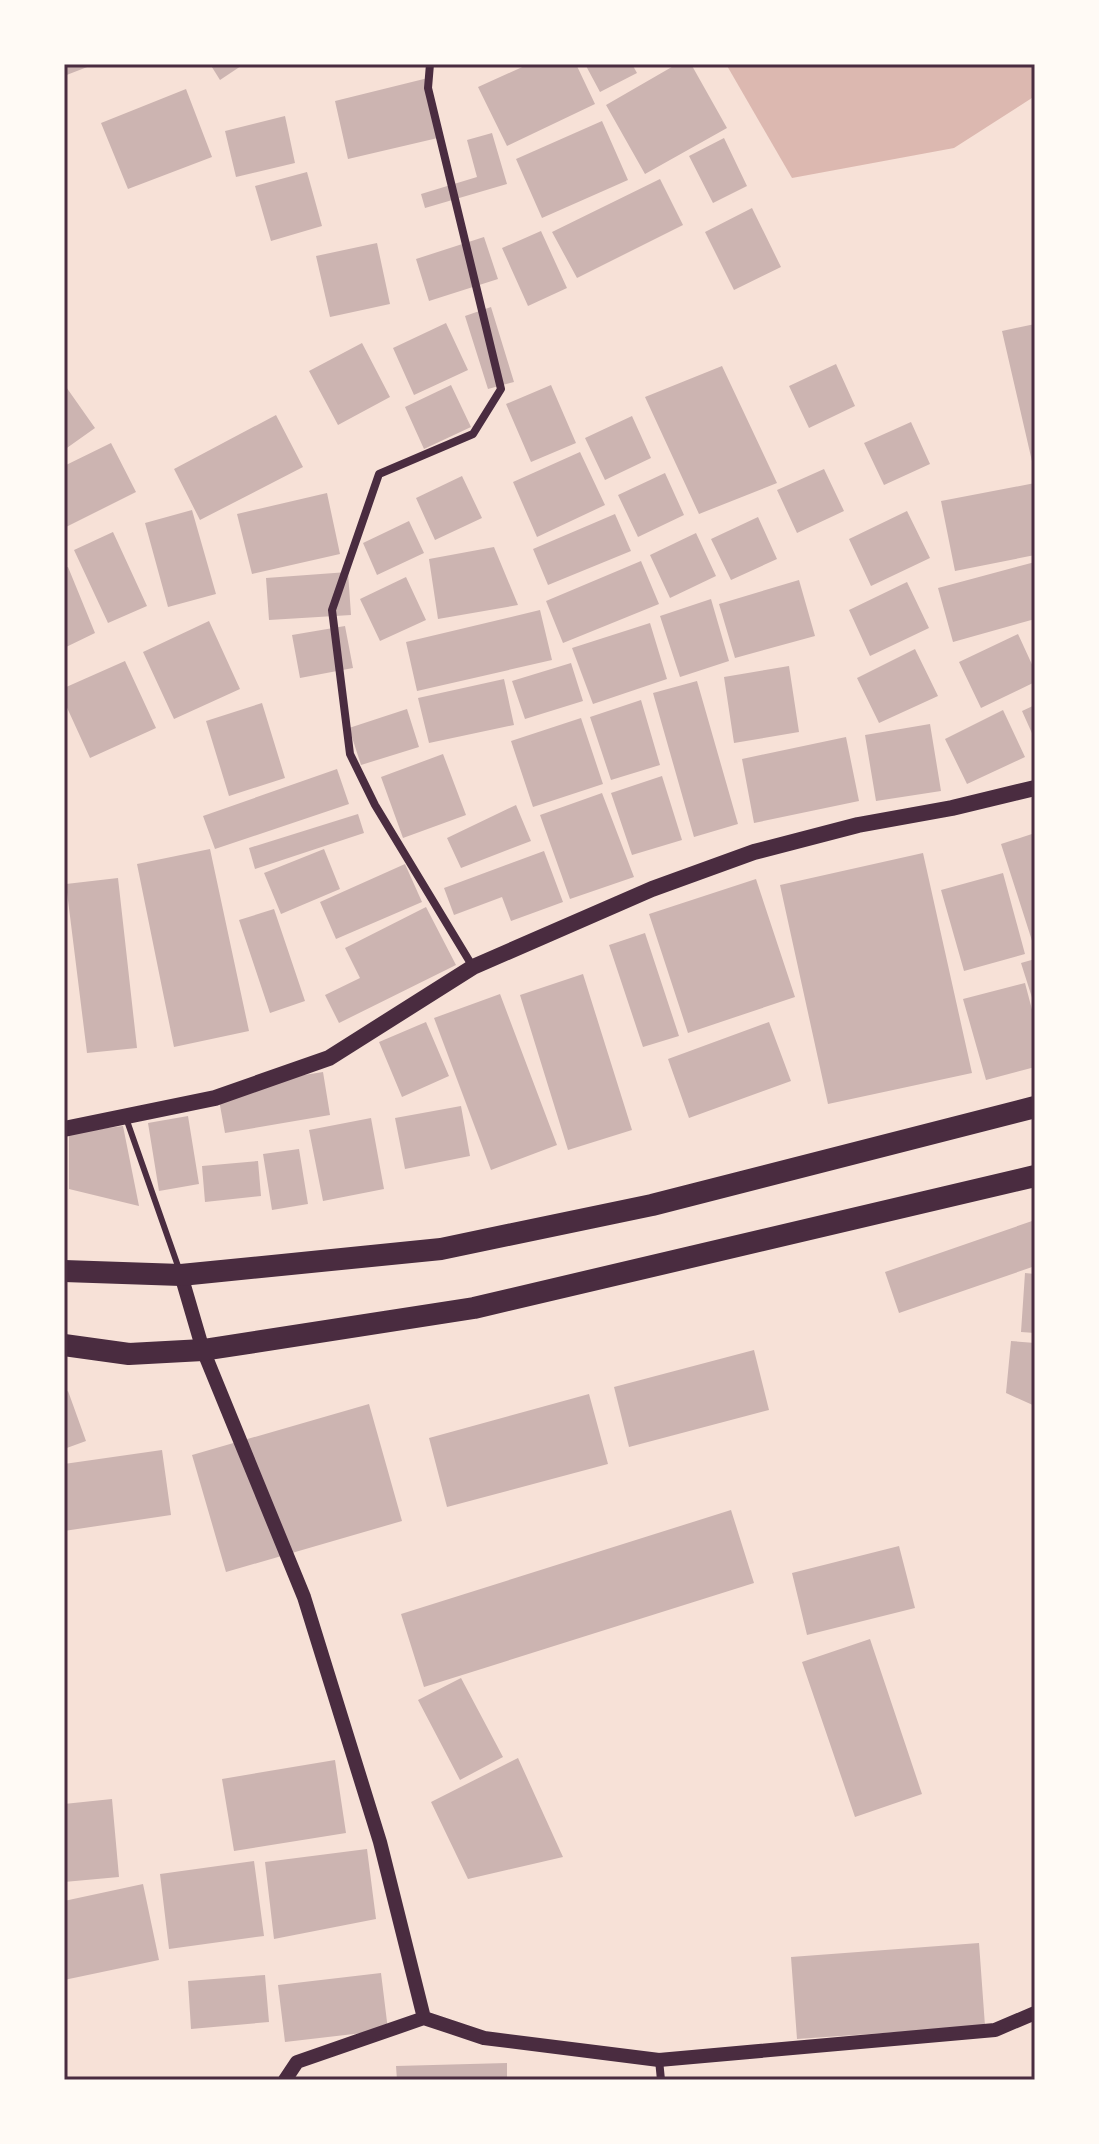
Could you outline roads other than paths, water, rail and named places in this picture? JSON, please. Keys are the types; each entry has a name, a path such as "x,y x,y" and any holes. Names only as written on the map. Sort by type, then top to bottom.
{"highway":[{"path":"64,1271 181,1275 441,1249 652,1205 1035,1107"},
{"path":"64,1345 129,1354 203,1350 474,1308 1035,1176"}],"main road":[{"path":"64,1129 215,1098 329,1058 473,967 652,889 754,852 858,825 952,808 1035,788"}],"street":[{"path":"430,64 428,88 501,389 473,434 379,474 332,610 350,754 375,805 473,967"},
{"path":"181,1275 203,1350 304,1597 380,1842 424,2018"},
{"path":"285,2080 297,2062 424,2018 484,2038 659,2060 995,2030 1035,2013"},
{"path":"659,2060 661,2080"}],"lane":[{"path":"126,1118 181,1275"}]}
